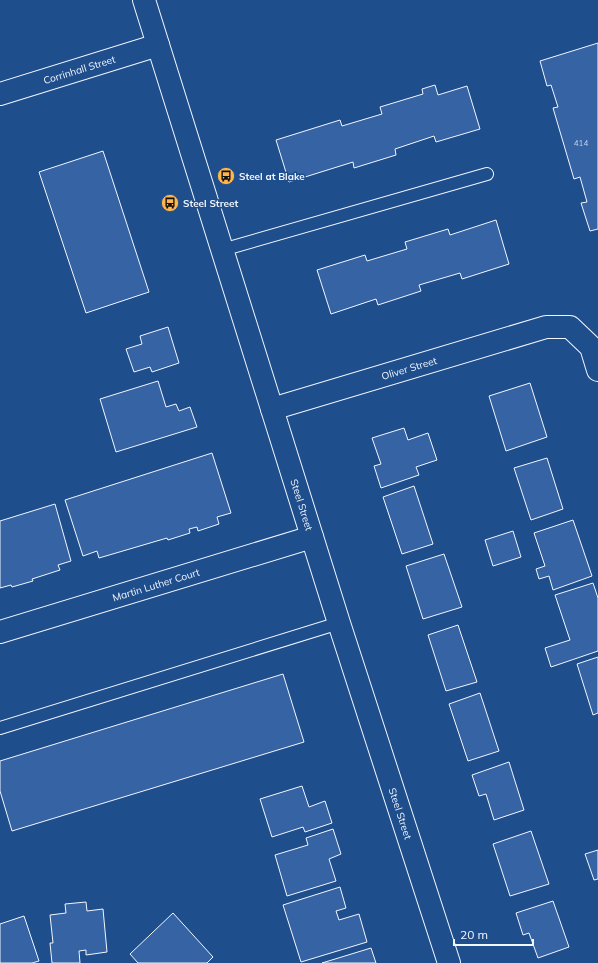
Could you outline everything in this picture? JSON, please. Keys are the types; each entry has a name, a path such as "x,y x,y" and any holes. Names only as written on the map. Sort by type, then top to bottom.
{"street":[{"name":"Steel Street","path":"144,0 339,623 449,963"},
{"name":"Corrinhall Street","path":"0,94 158,45"},
{"name":"Oliver Street","path":"272,408 546,327 570,327 591,347 598,370"},
{"name":"Martin Luther Court","path":"0,632 312,537"}],"lane":[{"path":"222,250 487,174"},
{"path":"0,728 339,623"}],"building":[{"path":"598,43 598,229 590,231 581,203 587,202 580,177 574,179 553,108 558,107 551,85 547,86 540,61"},
{"path":"435,85 438,95 467,86 480,129 436,142 434,136 395,149 396,155 354,168 353,162 289,182 276,140 340,120 342,126 382,114 380,107 423,94 422,89"},
{"path":"103,151 149,292 86,313 39,172"},
{"path":"496,220 509,264 462,279 460,273 419,285 421,291 378,305 376,299 331,314 317,270 365,255 367,261 407,249 405,242 448,229 450,235"},
{"path":"168,327 179,363 152,372 150,367 134,372 126,349 142,344 140,336"},
{"path":"158,381 166,407 176,404 179,411 190,407 197,427 116,452 100,399"},
{"path":"530,383 547,437 506,451 489,396"},
{"path":"404,428 408,440 428,433 437,460 416,467 419,475 381,488 374,466 381,464 372,438"},
{"path":"212,453 231,513 217,517 219,524 198,531 197,527 189,529 190,533 168,540 167,538 99,558 97,551 83,556 65,500"},
{"path":"547,458 563,509 531,520 514,468"},
{"path":"414,486 433,544 402,554 383,497"},
{"path":"55,504 71,561 58,565 60,570 32,579 33,581 12,587 11,585 0,588 0,521"},
{"path":"573,520 592,576 553,590 549,576 539,579 536,569 545,566 534,533"},
{"path":"513,531 521,557 493,566 485,540"},
{"path":"444,554 462,607 423,619 406,566"},
{"path":"593,583 598,598 598,651 551,667 545,648 570,640 555,595"},
{"path":"458,625 477,682 446,691 428,635"},
{"path":"598,657 598,713 593,715 577,664"},
{"path":"283,674 304,742 12,831 0,791 0,761"},
{"path":"480,693 499,751 468,761 449,704"},
{"path":"509,762 524,810 494,820 486,794 479,796 472,775"},
{"path":"302,786 309,807 325,801 332,823 305,832 303,827 272,837 260,799"},
{"path":"333,829 341,854 329,859 336,881 287,896 275,855 308,845 306,838"},
{"path":"531,831 549,884 510,896 493,844"},
{"path":"598,850 598,879 594,880 585,854"},
{"path":"340,887 346,908 336,911 339,920 359,914 367,942 301,962 283,905"},
{"path":"553,901 569,947 538,958 529,933 523,935 516,913"},
{"path":"86,902 87,911 103,909 107,952 86,955 86,950 79,951 80,963 52,963 50,943 53,943 50,915 66,913 65,904"},
{"path":"173,913 213,957 207,963 138,963 130,954"},
{"path":"24,916 39,961 32,963 0,963 0,924"},
{"path":"371,948 376,963 322,963"}],"place":[{"name":"Steel at Blake","path":"226,176"},
{"name":"Steel Street","path":"170,203"}]}
